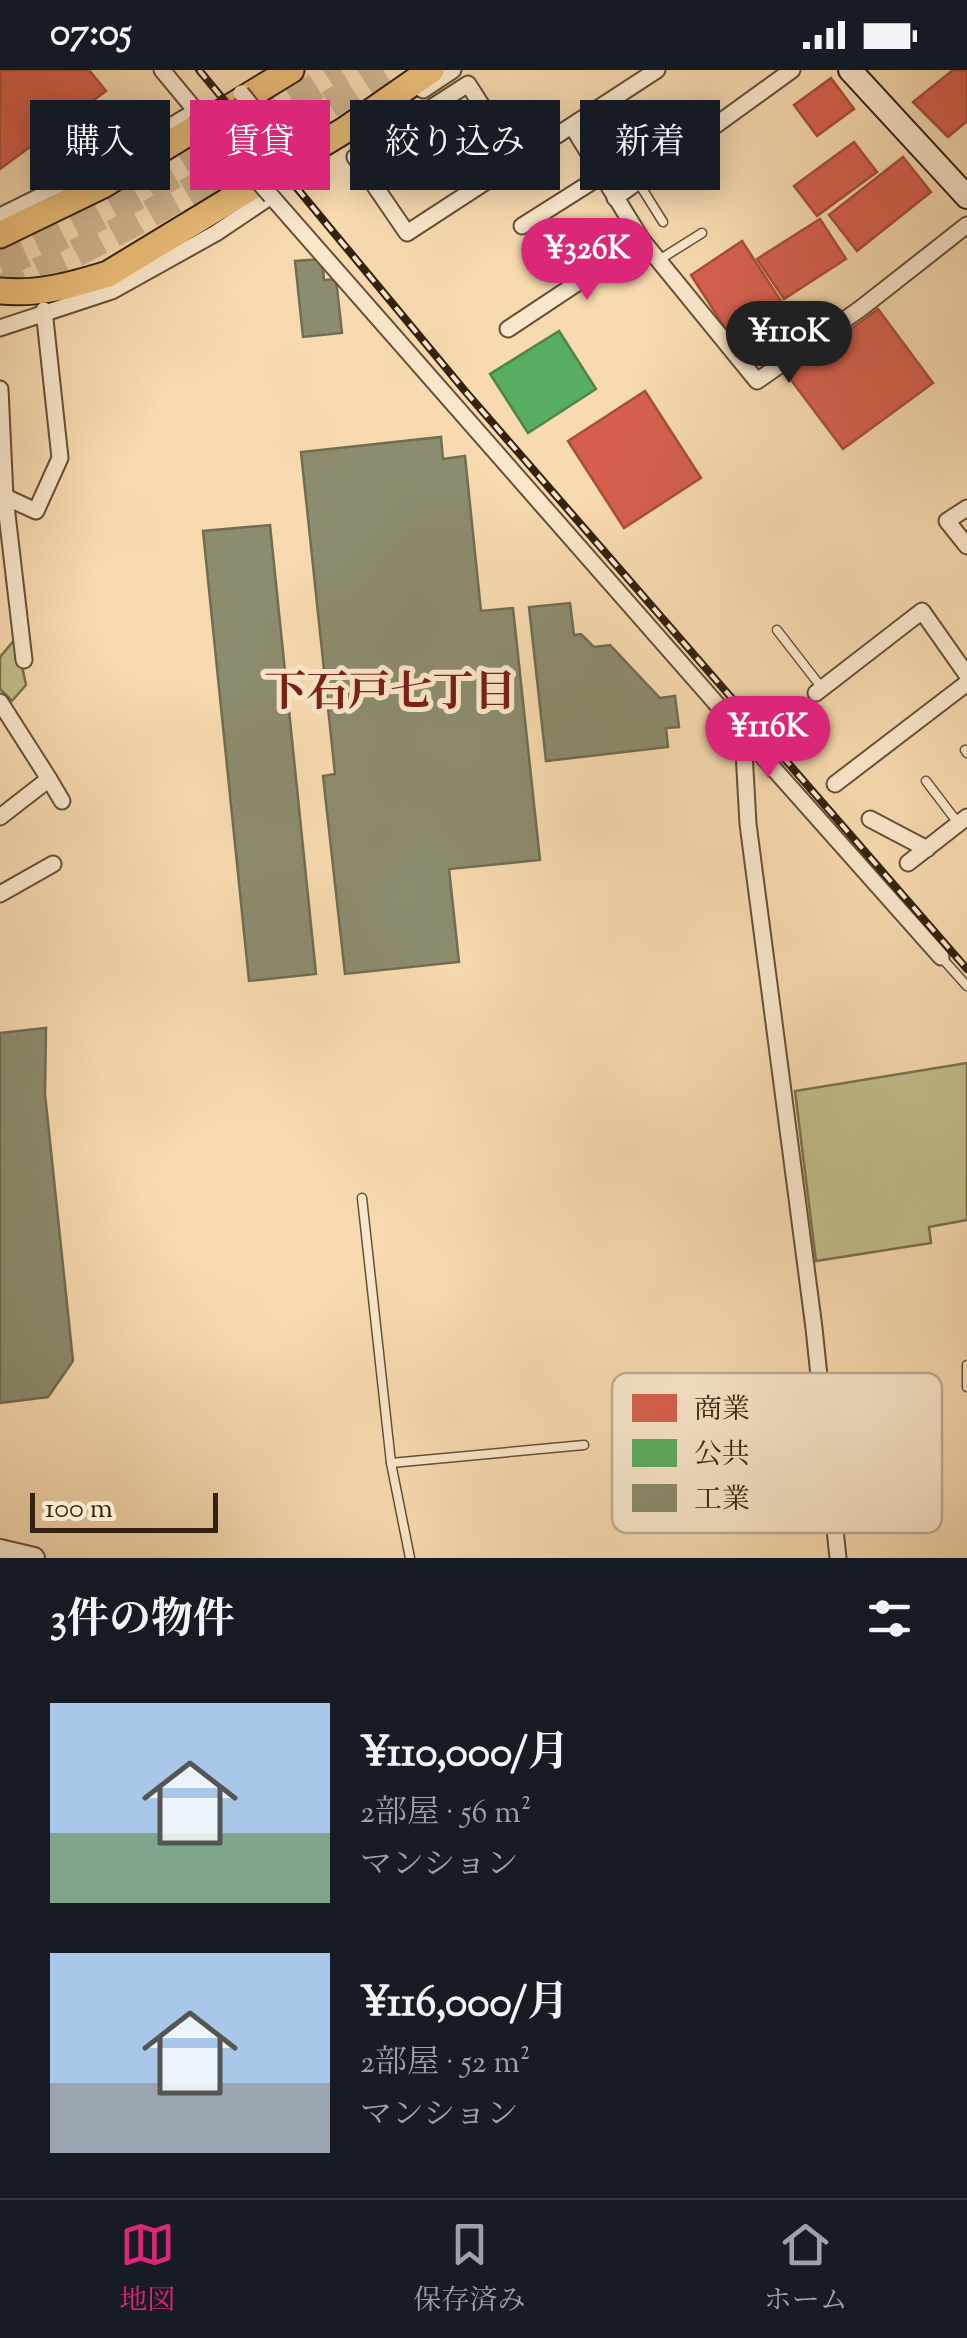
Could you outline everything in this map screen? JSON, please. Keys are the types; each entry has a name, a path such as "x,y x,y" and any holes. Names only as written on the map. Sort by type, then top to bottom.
{"main road":[{"path":"0,235 103,184 291,70"},
{"path":"0,291 67,287 108,274 344,130 431,70"},
{"path":"850,70 967,197"}],"street":[{"path":"162,70 190,104"},
{"path":"276,70 241,93 303,171 460,75"},
{"path":"560,134 657,70"},
{"path":"720,122 792,70"},
{"path":"428,100 460,75"},
{"path":"460,75 477,100"},
{"path":"0,216 120,157 190,115"},
{"path":"572,126 580,140"},
{"path":"346,142 350,149"},
{"path":"522,226 580,189"},
{"path":"267,190 941,956"},
{"path":"378,190 407,233 473,190"},
{"path":"610,190 642,240 756,381 860,309 967,226"},
{"path":"615,198 626,190"},
{"path":"0,328 44,310 112,292 272,196"},
{"path":"508,329 642,240"},
{"path":"3,496 36,512 60,458 44,310"},
{"path":"0,389 3,496 24,660"},
{"path":"967,508 947,521 967,546"},
{"path":"911,596 967,675"},
{"path":"0,607 19,605"},
{"path":"819,690 922,611"},
{"path":"835,784 967,683"},
{"path":"0,702 62,801"},
{"path":"0,731 14,721"},
{"path":"742,734 748,824 819,1373"},
{"path":"0,817 49,779"},
{"path":"870,819 926,849"},
{"path":"908,863 963,820"},
{"path":"0,894 53,864"},
{"path":"835,1533 838,1558"},
{"path":"0,1550 34,1558"}],"lane":[{"path":"643,190 663,222"},
{"path":"658,260 702,233"},
{"path":"777,630 819,690"},
{"path":"926,781 963,820"},
{"path":"941,956 967,986"},
{"path":"362,1198 390,1462 410,1558"},
{"path":"967,1365 967,1387"},
{"path":"390,1462 584,1445"}],"shaded area":[{"path":"16,638 26,685 12,701 0,689 0,657"},
{"path":"967,1063 967,1220 929,1227 931,1243 816,1261 795,1091"}],"building: 商業":[{"path":"0,70 89,70 106,91 94,100 30,100 30,147 0,169"},
{"path":"953,70 967,70 967,121 948,137 913,102"},
{"path":"831,78 854,109 817,136 794,105"},
{"path":"854,142 877,172 817,216 794,186"},
{"path":"903,157 931,192 857,251 829,215"},
{"path":"820,219 846,259 784,299 757,259"},
{"path":"742,241 781,301 729,334 691,275"},
{"path":"878,309 933,383 843,449 788,376"},
{"path":"645,391 701,478 624,528 568,441"}],"building: 公共":[{"path":"559,331 596,389 528,433 490,374"}],"building: 工業":[{"path":"322,259 324,280 336,279 342,333 303,337 295,261"},
{"path":"441,437 443,459 465,456 481,611 513,608 540,860 449,869 459,962 345,974 323,776 335,774 301,452"},
{"path":"270,525 316,974 249,981 203,531"},
{"path":"570,603 574,635 581,634 594,647 610,645 660,698 675,696 679,727 666,728 668,747 546,761 529,607"},
{"path":"46,1028 45,1094 73,1361 48,1397 0,1403 0,1033"}],"tunnel":[{"path":"0,265 132,199 341,70"},
{"path":"0,289 148,215 383,70"}],"railway":[{"path":"199,70 465,391 967,969"}],"district":[{"name":"下石戸七丁目","path":"390,690"}]}
